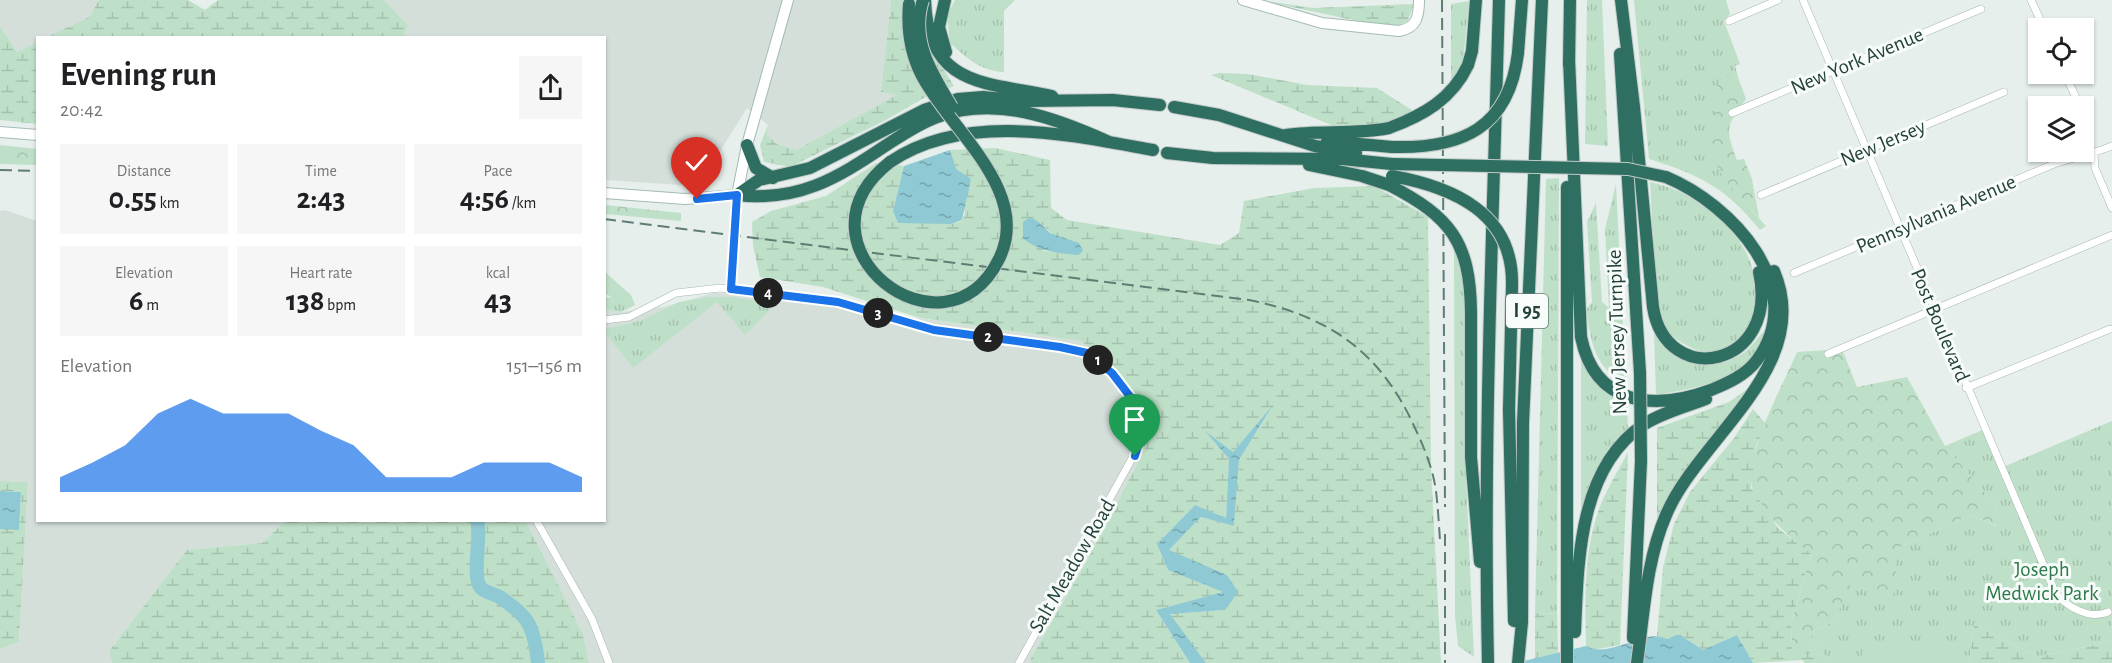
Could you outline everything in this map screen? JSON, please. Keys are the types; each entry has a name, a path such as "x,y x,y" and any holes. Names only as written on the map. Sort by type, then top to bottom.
{"highway":[{"path":"924,0 928,27 941,56 952,68 968,78 1074,101"},
{"path":"924,0 918,27 925,57 982,159 996,184 1005,209 1006,233 1003,249 995,266 977,286 962,295 934,301 915,300 891,290 872,272 861,252 856,228 859,204 869,182 890,162 931,141 970,133 1029,134 1109,142 1153,150"},
{"path":"945,0 939,27 945,50 954,62 968,73 994,83"},
{"path":"1285,135 1306,132 1358,134 1389,128 1417,117 1443,100 1462,78 1468,65 1472,51 1476,0"},
{"name":"I 95","path":"1481,554 1499,0"},
{"path":"1167,153 1269,159 1342,159 1392,166 1447,143 1484,126 1495,116 1510,93 1518,53 1522,0"},
{"name":"I 95","path":"1518,660 1523,423 1542,0"},
{"name":"I 95","path":"1567,663 1571,613 1570,0"},
{"path":"1619,0 1634,107 1655,318 1664,337 1681,352 1703,358 1715,358 1736,350 1754,331 1761,313 1762,293 1758,264 1745,235"},
{"name":"New Jersey Turnpike","path":"1619,0 1640,373 1641,602 1632,663"},
{"path":"909,2 910,45 920,73 982,159"},
{"path":"1269,159 1341,171 1392,166 1607,161 1647,165 1666,174 1708,200 1745,235 1762,264 1772,292 1770,331 1756,362 1734,380 1672,400 1641,401 1627,397 1603,383 1588,362 1581,338 1569,59"},
{"path":"737,195 759,180 822,163 913,115 945,102 983,97 1026,101 1125,100 1160,105"},
{"path":"1174,107 1220,115 1392,166 1440,186 1478,209 1497,230 1509,252 1512,286 1509,401 1518,623"},
{"path":"737,195 764,198 819,186 842,174 915,127 938,116 960,110 997,109 1052,118 1109,142"},
{"path":"747,145 756,168 773,178"},
{"path":"1392,166 1455,238 1469,274 1470,428 1481,554 1486,582 1488,663"},
{"path":"1637,663 1641,602 1666,513 1684,484 1757,387 1778,342 1782,309 1780,292 1770,261 1751,231 1713,194 1683,176 1666,174"},
{"path":"1573,663 1571,613 1585,523 1601,478 1618,449 1629,436 1651,421 1738,386 1762,367 1778,342"}],"main road":[{"path":"606,193 686,199 737,195 747,145 788,0"},
{"path":"1243,0 1322,24 1399,31 1417,22 1419,0"},
{"path":"0,132 36,135"}],"street":[{"path":"1729,21 1778,0"},
{"name":"Post Boulevard","path":"1803,0 1966,388 2055,592 2067,604 2084,612 2099,615 2108,612"},
{"path":"2031,0 2039,18"},
{"name":"New York Avenue","path":"1732,113 1981,9"},
{"name":"New Jersey","path":"1761,195 2004,92"},
{"name":"Pennsylvania Avenue","path":"2094,154 2112,146"},
{"path":"2094,154 2095,168 2112,208"},
{"name":"Pennsylvania Avenue","path":"1794,273 2059,162"},
{"path":"731,289 737,195"},
{"path":"1828,354 2112,234"},
{"name":"Salt Meadow Road","path":"606,320 623,319 686,291 708,288 731,289 838,302 934,330 1074,349 1099,361 1125,387 1139,414 1140,444 1019,663"},
{"path":"1966,388 2110,329"},
{"path":"537,522 592,619 609,663"}],"shaded area":[{"path":"0,0 99,0 89,17 49,36 36,36 36,42 17,52 0,26"},
{"path":"384,0 891,0 881,92 898,95 796,150 777,144 767,135 768,125 747,108 702,180 682,185 606,180 606,36 403,36 408,25"},
{"path":"5,210 36,221 36,522 284,522 262,543 187,550 109,651 112,663 0,663 0,649 19,642 28,482 0,481 0,211"},
{"path":"714,293 753,295 1081,341 1122,375 1144,406 1147,445 1085,564 1031,658 1031,663 589,663 583,634 526,522 606,522 606,309 621,312 663,307"}],"green space":[{"path":"99,0 188,0 205,10 218,0 384,0 408,25 404,36 49,36 89,17"},
{"path":"891,0 923,0 925,39 954,86 924,98 884,121 790,167 764,162 760,145 768,125 767,135 777,144 796,150 897,95 881,92"},
{"path":"955,0 1015,0 1004,11 1004,72 981,66 968,59 950,43 947,15"},
{"path":"1587,0 1602,0 1608,146 1585,144"},
{"path":"1634,0 1726,0 1730,14 1724,21 1740,64 1735,66 1739,80 1719,73 1733,190 1766,226 1760,230 1735,203 1710,184 1649,159"},
{"path":"1264,1 1313,8 1414,4 1408,20 1400,26 1386,27"},
{"path":"1469,1 1463,62 1451,82 1451,4"},
{"path":"0,26 17,52 36,42 36,124 0,120"},
{"path":"1719,72 1739,80 1746,99 1731,122 1729,134 1737,160 1744,159 1752,179 1759,218 1728,184 1716,162 1713,142"},
{"path":"1248,74 1307,85 1377,88 1415,112 1373,126 1336,127 1211,75"},
{"path":"0,145 36,149 36,165 0,164"},
{"path":"995,148 1050,160 1051,208 1067,220 1220,245 1239,233 1244,201 1314,188 1374,186 1428,217 1431,468 1441,663 1206,663 1169,614 1225,610 1227,575 1168,551 1201,517 1234,526 1239,460 1270,410 1233,452 1208,434 1229,459 1226,519 1195,505 1157,544 1168,570 1224,592 1156,610 1190,663 1031,663 1031,658 1085,564 1147,445 1144,406 1122,375 1081,341 920,318 823,287 760,277 753,246 752,222 771,211 826,196 876,163 904,166 893,211 951,224 962,221 965,213 950,150","holes":["1030,218 1039,222 1073,254 1044,251 1023,222"]},
{"path":"1559,178 1557,614 1535,613 1546,179"},
{"path":"1650,182 1694,199 1714,213 1731,230 1745,250 1753,271 1756,295 1751,319 1746,329 1736,342 1726,348 1711,352 1697,350 1682,343 1666,327 1658,297"},
{"path":"1616,184 1627,387 1607,370 1596,354 1586,310 1592,302 1587,222 1596,203 1602,302 1609,308 1605,229"},
{"path":"606,205 681,213 681,221 606,214"},
{"path":"1454,247 1464,275 1466,477 1474,657 1458,646 1455,615"},
{"path":"606,273 631,295 635,305 621,312 606,309 606,298 612,297 606,294"},
{"path":"709,297 732,297 776,304 745,335 717,302 633,368 606,334 606,329 640,321 679,302"},
{"path":"1765,330 1759,348 1751,360 1740,369 1714,382 1656,395 1654,333 1684,355 1706,363 1717,363 1729,361 1742,354"},
{"path":"1842,349 1857,387 1907,377 1945,446 1996,506 1998,526 1970,515 1898,548 1894,594 1852,582 1834,621 1809,634 1825,655 1792,652 1791,623 1811,554 1767,514 1754,494 1752,470 1760,436 1797,352"},
{"path":"1581,351 1593,376 1603,388 1627,401 1628,432 1581,515"},
{"path":"1752,386 1657,523 1657,428 1729,402"},
{"path":"1753,409 1766,424 1756,446 1751,488 1778,528 1811,554 1791,623 1792,651 1825,655 1830,663 1804,663 1803,660 1753,663 1737,635 1703,650 1680,635 1668,639 1657,636 1663,567 1674,524 1690,492 1734,438"},
{"name":"Joseph Medwick Park","path":"2112,421 2112,641 2038,657 1974,624 1969,663 1830,663 1809,634 1834,621 1851,582 1898,548 1970,515 1997,526 1996,506 1945,446 1987,428 2003,467"},
{"path":"1628,452 1620,645 1592,650 1586,646 1585,609 1592,533 1604,497"},
{"path":"0,481 28,482 19,642 0,649 0,529 19,529 21,492 0,491"},
{"path":"284,522 526,522 583,634 589,663 112,663 109,651 187,550 262,543"},
{"path":"1535,613 1557,614 1558,653 1535,659"},
{"path":"1974,624 2038,657 2112,641 2112,663 1969,663"},
{"path":"1864,639 1953,653 1952,663 1861,663"}],"water":[{"path":"950,150 956,169 971,179 962,220 951,224 898,223 893,211 904,166"},
{"path":"1030,217 1050,233 1079,243 1083,251 1078,255 1056,252 1029,243 1023,238 1023,222"},
{"path":"1273,405 1239,460 1234,526 1201,517 1169,550 1227,575 1238,592 1225,610 1170,614 1206,663 1190,663 1156,610 1223,592 1168,570 1157,544 1195,505 1226,518 1229,459 1205,431 1233,452"},
{"path":"0,491 21,492 19,530 0,529"},
{"path":"1680,635 1703,650 1737,635 1753,663 1516,663 1586,646 1602,649 1646,637 1656,636 1668,639"}],"waterway":[{"path":"477,522 478,583 481,588 498,596 523,616 532,631 538,663"}],"railway":[{"path":"1442,0 1445,507"},
{"path":"0,170 36,171"},
{"path":"606,219 1249,300 1303,316 1327,327 1368,357 1400,400 1414,426 1433,475 1440,541"},
{"path":"1445,534 1445,663"}],"route":[{"path":"697,199 737,195 731,289 838,302 934,330 1067,348 1093,357 1117,377 1137,408 1142,426 1140,444 1135,456"}]}
